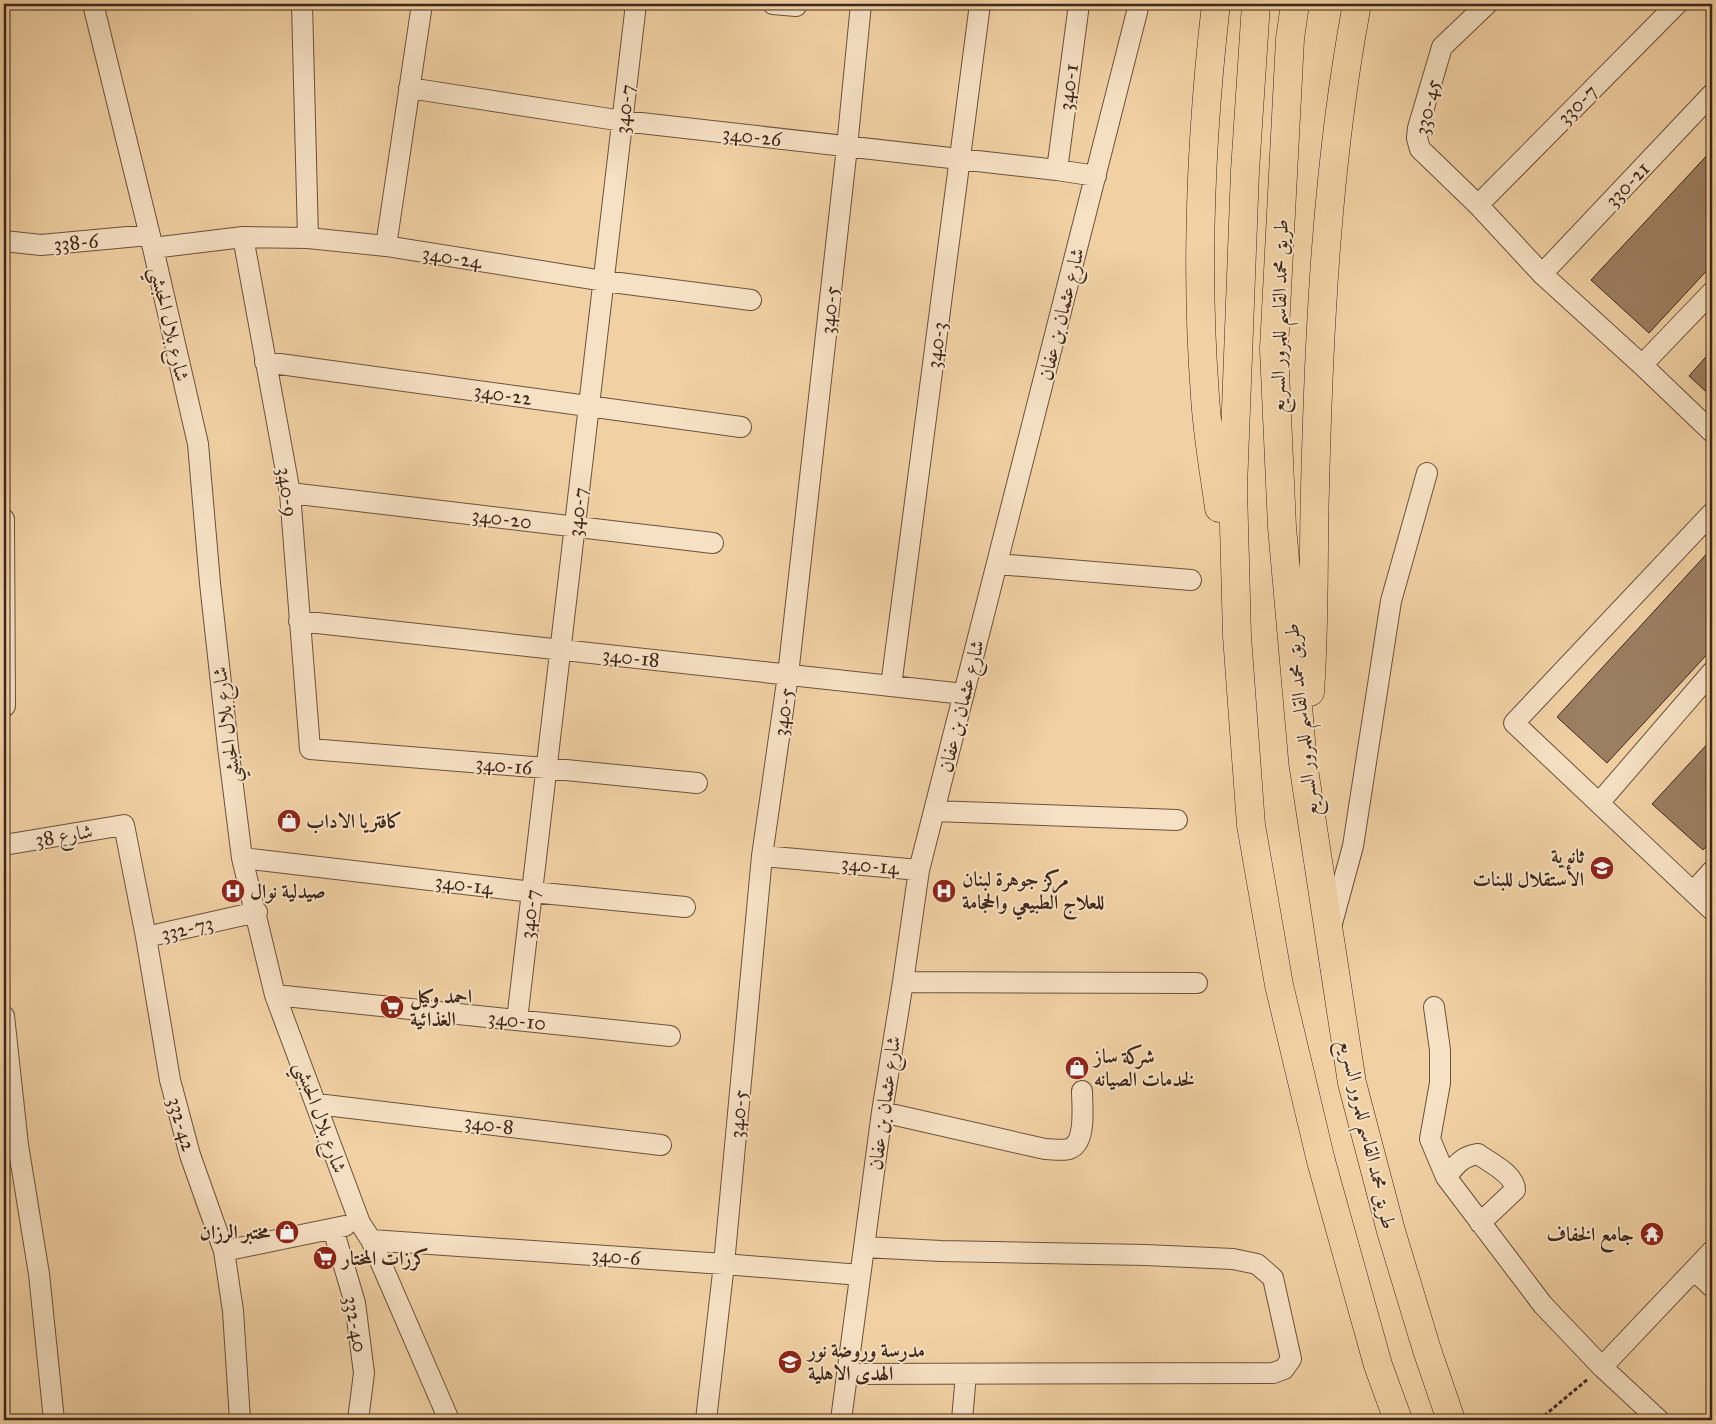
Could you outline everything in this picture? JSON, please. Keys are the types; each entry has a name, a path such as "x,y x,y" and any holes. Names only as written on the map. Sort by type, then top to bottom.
{"highway":[{"path":"1216,4 1208,82 1200,211 1200,312 1205,398 1237,636"},
{"name":"طريق محمد القاسم للمرور السريع","path":"1256,4 1244,171 1233,488 1237,636 1251,825 1279,985 1323,1170 1378,1366 1398,1420"},
{"name":"طريق محمد القاسم للمرور السريع","path":"1295,4 1287,78 1274,349 1282,527 1303,763 1352,1083 1391,1231 1427,1350 1451,1420"},
{"path":"1303,763 1312,669 1316,450 1326,255 1338,135 1357,4"}],"street":[{"name":"شارع بلال الحبشي","path":"93,4 198,444 210,584 242,858 275,995 360,1223 371,1240 449,1420"},
{"path":"302,4 308,238"},
{"path":"386,246 422,4"},
{"name":"340-7","path":"517,1020 636,4"},
{"path":"773,4 796,6"},
{"name":"340-5","path":"706,1420 724,1264 762,856 788,675 847,146 860,4"},
{"name":"340-3","path":"891,686 980,4"},
{"name":"340-1","path":"1057,170 1079,4"},
{"name":"شارع عثمان بن عفان","path":"841,1420 882,1112 903,982 918,870 1139,4"},
{"name":"330-45","path":"1487,4 1442,47 1418,128 1417,138 1420,149 1478,205 1542,274 1712,432"},
{"name":"330-7","path":"1478,205 1677,4"},
{"name":"340-26","path":"409,88 622,121 1096,176"},
{"name":"330-21","path":"1542,274 1712,94"},
{"name":"340-24","path":"151,242 244,238 308,238 386,246 604,281 751,300"},
{"name":"340-9","path":"244,238 290,493 310,749"},
{"name":"338-6","path":"4,241 41,245 151,242"},
{"path":"1642,365 1712,292"},
{"name":"340-22","path":"265,362 742,427"},
{"path":"1329,937 1352,846 1391,601 1427,473"},
{"name":"340-20","path":"290,493 713,543"},
{"path":"1712,513 1514,723 1712,910"},
{"path":"4,519 5,706"},
{"path":"997,564 1192,580"},
{"name":"340-18","path":"299,621 964,694"},
{"path":"1599,803 1712,672"},
{"name":"340-16","path":"310,749 546,768 697,783"},
{"path":"934,811 1177,820"},
{"name":"شارع 38","path":"4,845 124,825"},
{"name":"332-42","path":"124,825 146,937 170,1080 190,1155 224,1251 233,1312 240,1420"},
{"name":"340-14","path":"762,856 918,870"},
{"name":"340-14","path":"242,858 532,892 685,907"},
{"path":"1693,892 1712,871"},
{"name":"332-73","path":"146,937 256,912"},
{"path":"903,982 1197,983"},
{"name":"340-10","path":"275,995 670,1036"},
{"path":"1434,1007 1440,1050 1440,1083 1430,1139 1446,1178 1543,1305 1602,1367 1659,1420"},
{"path":"4,1016 18,1145 38,1274 54,1420"},
{"path":"882,1112 1045,1149 1068,1150 1076,1145 1082,1136 1082,1091"},
{"name":"340-8","path":"317,1104 661,1145"},
{"path":"1446,1178 1460,1160 1478,1154 1510,1177 1515,1184 1515,1190 1480,1223"},
{"path":"224,1251 360,1223"},
{"name":"332-40","path":"333,1229 355,1303 364,1373 358,1420"},
{"name":"340-6","path":"371,1240 860,1275"},
{"path":"847,1374 1273,1373 1284,1369 1291,1359 1273,1278 1257,1264 1233,1259 1155,1255 941,1251 864,1246"},
{"path":"1602,1367 1712,1250"},
{"path":"1694,1270 1712,1287"},
{"path":"962,1420 966,1374"}],"path":[{"path":"1539,1420 1602,1367"}],"building":[{"path":"1712,150 1712,265 1649,333 1591,280"},
{"path":"1712,350 1712,397 1689,376"},
{"path":"1712,548 1712,649 1607,763 1557,717"},
{"path":"1712,739 1712,840 1703,850 1652,804"}],"place":[{"name":"كافتريا الاداب","path":"289,821"},
{"name":"ثانوية الأستقلال للبنات","path":"1602,868"},
{"name":"صيدلية نوال","path":"233,891"},
{"name":"مركز جوهرة لبنان للعلاج الطبيعي والحجامة","path":"944,891"},
{"name":"احمد وكيل الغذائية","path":"392,1007"},
{"name":"شركة ساز لخدمات الصيانه","path":"1077,1068"},
{"name":"مختبر الرزان","path":"287,1232"},
{"name":"جامع الخفاف","path":"1652,1234"},
{"name":"كرزات المختار","path":"325,1258"},
{"name":"مدرسة وروضة نور الهدى الاهلية","path":"790,1362"}]}
